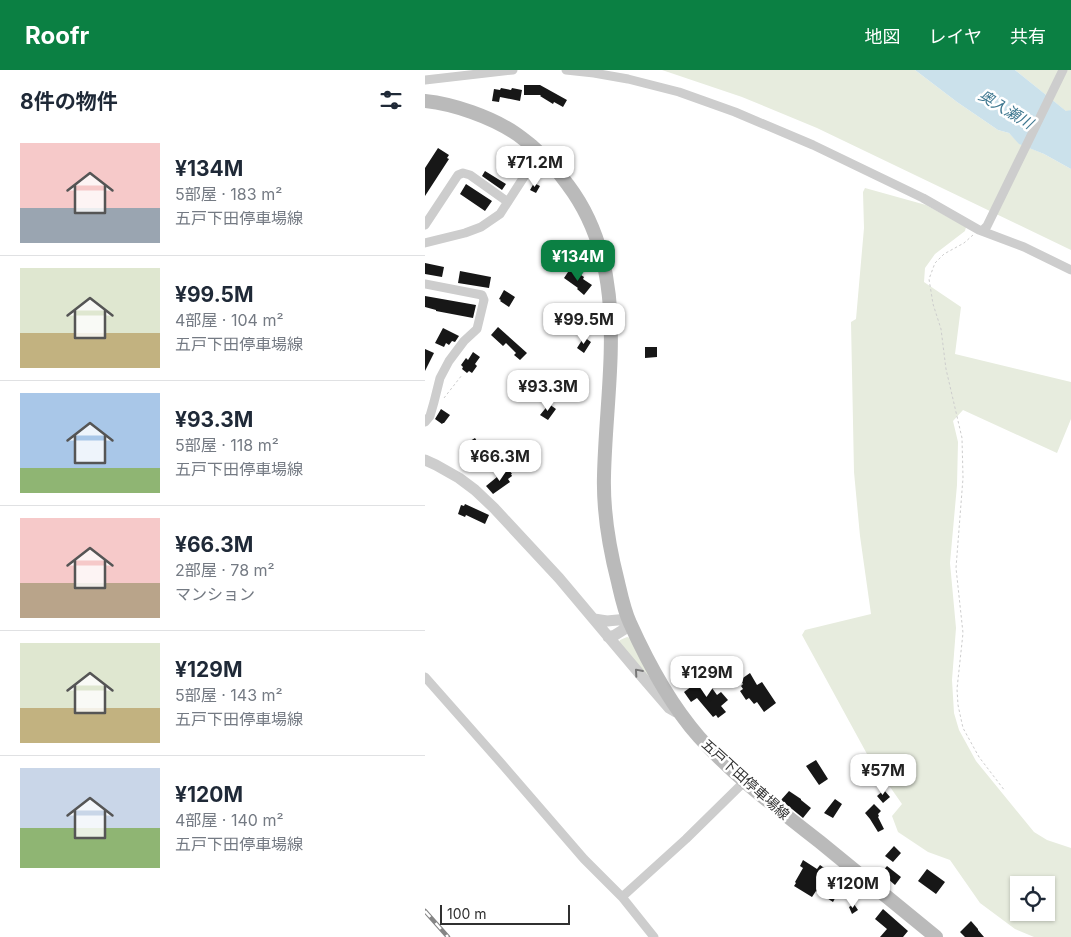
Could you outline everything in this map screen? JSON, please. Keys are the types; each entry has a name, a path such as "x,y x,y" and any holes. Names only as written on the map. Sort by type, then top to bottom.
{"main road":[{"name":"五戸下田停車場線","path":"425,101 477,114 515,133 540,152 559,172 577,197 590,221 600,246 606,271 611,314 604,479 606,521 611,556 629,622 652,669 674,704 697,735 744,782 936,937"}],"street":[{"path":"425,80 513,70"},
{"path":"566,70 620,78 679,92 735,112 813,145 1071,270"},
{"path":"983,229 1063,70"},
{"path":"425,243 481,227 500,214 540,152"},
{"path":"425,225 458,175 463,173 470,175 508,202"},
{"path":"425,284 483,295 484,300 477,329 464,341 449,361 440,378 430,416 425,422"},
{"path":"425,460 436,464 459,478 495,508 559,578 669,708 685,718"},
{"path":"594,619 629,622"},
{"path":"608,637 615,635 629,622"},
{"path":"425,677 584,859 622,897 654,937"},
{"path":"622,897 686,839 744,782"}],"path":[{"path":"983,229 964,243 944,254 935,263 929,279 933,304 941,329 946,369 962,438 963,478 956,568 963,632 957,689 958,705 963,728 979,757 1005,791"},
{"path":"444,398 462,375"}],"shaded area":[{"path":"662,70 915,70 998,130 1009,133 1020,144 1044,154 1071,169 1071,250 817,128 742,97"},
{"path":"1015,70 1071,70 1071,110 1067,112"},
{"path":"865,188 926,205 966,227 965,231 935,254 925,268 924,282 961,307 955,354 1071,382 1071,419 1057,453 963,410 953,421 958,442 957,485 950,563 956,628 952,680 954,713 959,730 976,761 1034,832 1047,840 1071,848 1071,937 1034,937 1015,929 980,903 950,860 928,852 898,832 892,816 902,804 867,754 802,635 805,630 871,614 860,536 854,472 851,322 856,319 864,228 863,192"},
{"path":"627,637 631,638 650,675 646,677 618,644 620,640"}],"water":[{"name":"奥入瀬川","path":"915,70 1015,70 1066,111 1071,110 1071,169 1044,154 1019,144 1009,133 998,130"}],"building":[{"path":"524,85 540,85 567,100 563,107 554,102 553,104 541,95 524,95"},
{"path":"501,88 522,90 520,101 500,97 499,102 492,101 494,89 500,90"},
{"path":"438,148 449,155 447,158 449,159 425,196 425,168"},
{"path":"485,171 506,184 502,190 482,176"},
{"path":"534,183 540,186 536,193 530,190"},
{"path":"466,184 492,201 485,211 460,194"},
{"path":"425,263 444,267 442,277 425,274"},
{"path":"570,269 584,277 583,279 592,285 584,295 564,278"},
{"path":"460,271 491,277 489,288 458,283"},
{"path":"504,290 515,297 509,307 499,299"},
{"path":"425,296 476,305 473,318 425,307"},
{"path":"498,327 527,353 520,360 506,343 503,346 491,335"},
{"path":"443,328 459,336 455,342 452,341 449,345 446,343 444,347 435,343"},
{"path":"584,337 591,342 584,353 577,348"},
{"path":"645,347 657,347 657,357 645,358"},
{"path":"425,349 434,353 425,371"},
{"path":"473,352 480,357 472,373 469,371 467,373 462,369 461,365 466,358 468,360"},
{"path":"549,404 556,409 548,420 540,415"},
{"path":"441,409 450,415 442,424 435,419"},
{"path":"475,438 483,451 480,453 481,455 469,461 460,447"},
{"path":"508,468 512,474 508,479 510,482 493,494 486,486"},
{"path":"465,504 489,515 485,524 466,515 465,517 458,514 461,505 464,506"},
{"path":"750,673 757,685 762,682 776,703 764,712 757,702 754,704 749,698 746,700 740,691 743,689 741,686 743,684 740,680"},
{"path":"704,677 717,695 721,692 728,700 721,706 726,712 718,718 716,715 713,717 697,698 691,702 684,692"},
{"path":"816,760 828,779 819,785 806,766"},
{"path":"884,790 890,797 883,803 877,796"},
{"path":"789,791 811,808 803,818 781,800"},
{"path":"835,799 842,804 833,818 824,813"},
{"path":"874,804 881,811 878,817 884,829 878,832 865,813"},
{"path":"894,846 901,853 893,862 885,856"},
{"path":"803,860 817,869 820,865 833,874 829,880 841,887 833,902 816,891 812,897 794,886 803,868 800,866"},
{"path":"887,866 901,877 895,885 881,873"},
{"path":"927,869 945,882 936,894 918,881"},
{"path":"854,904 858,910 852,914 849,907"},
{"path":"883,909 908,931 903,937 880,937 887,929 875,919"},
{"path":"971,921 984,937 965,937 960,932"}],"railway":[{"path":"425,911 448,937"}]}
